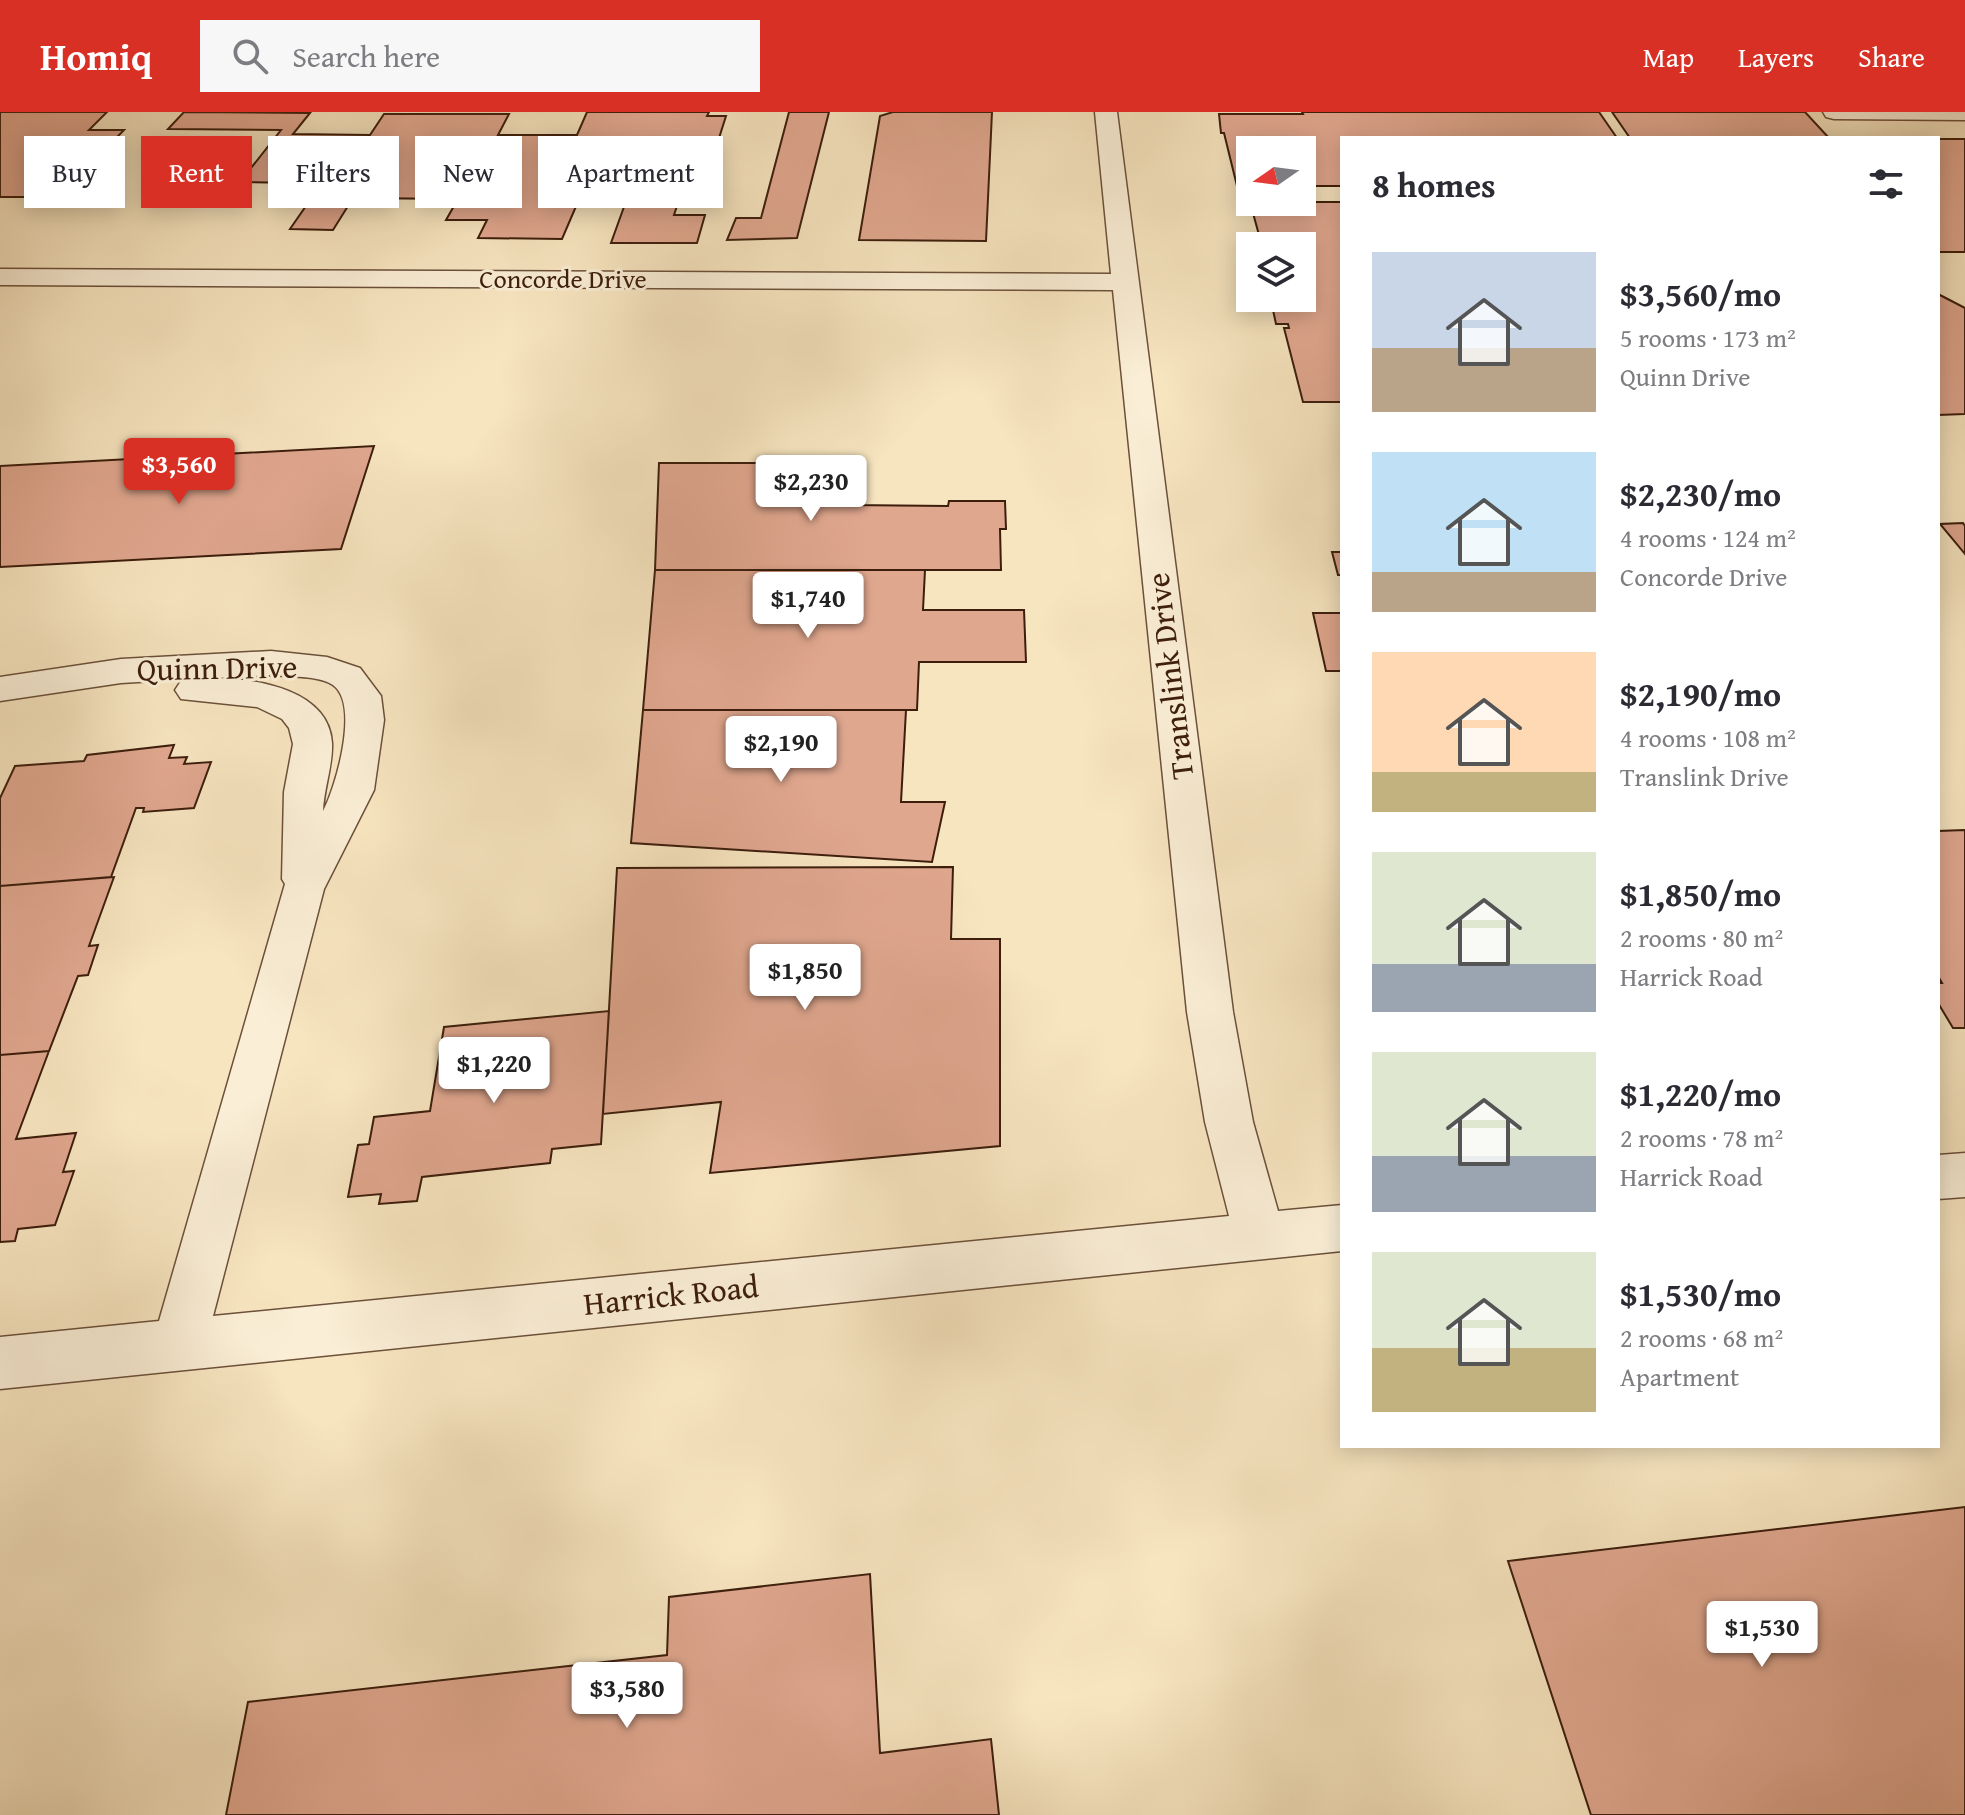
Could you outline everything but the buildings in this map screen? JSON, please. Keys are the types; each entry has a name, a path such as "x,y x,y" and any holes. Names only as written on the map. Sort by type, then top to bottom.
{"street":[{"name":"Translink Drive","path":"1106,112 1210,1012 1229,1122 1259,1235"},
{"path":"1834,112 1965,113"},
{"name":"Concorde Drive","path":"0,277 1125,282"},
{"name":"Quinn Drive","path":"0,690 121,671 222,664 303,664 347,677 362,696 365,720 354,790 303,889 179,1345"},
{"name":"Quinn Drive","path":"0,690 118,694 253,693 278,701 299,714 308,725 313,740 304,789 303,889"},
{"path":"1940,1177 1965,1175"},
{"name":"Harrick Road","path":"0,1363 1340,1228"}]}
